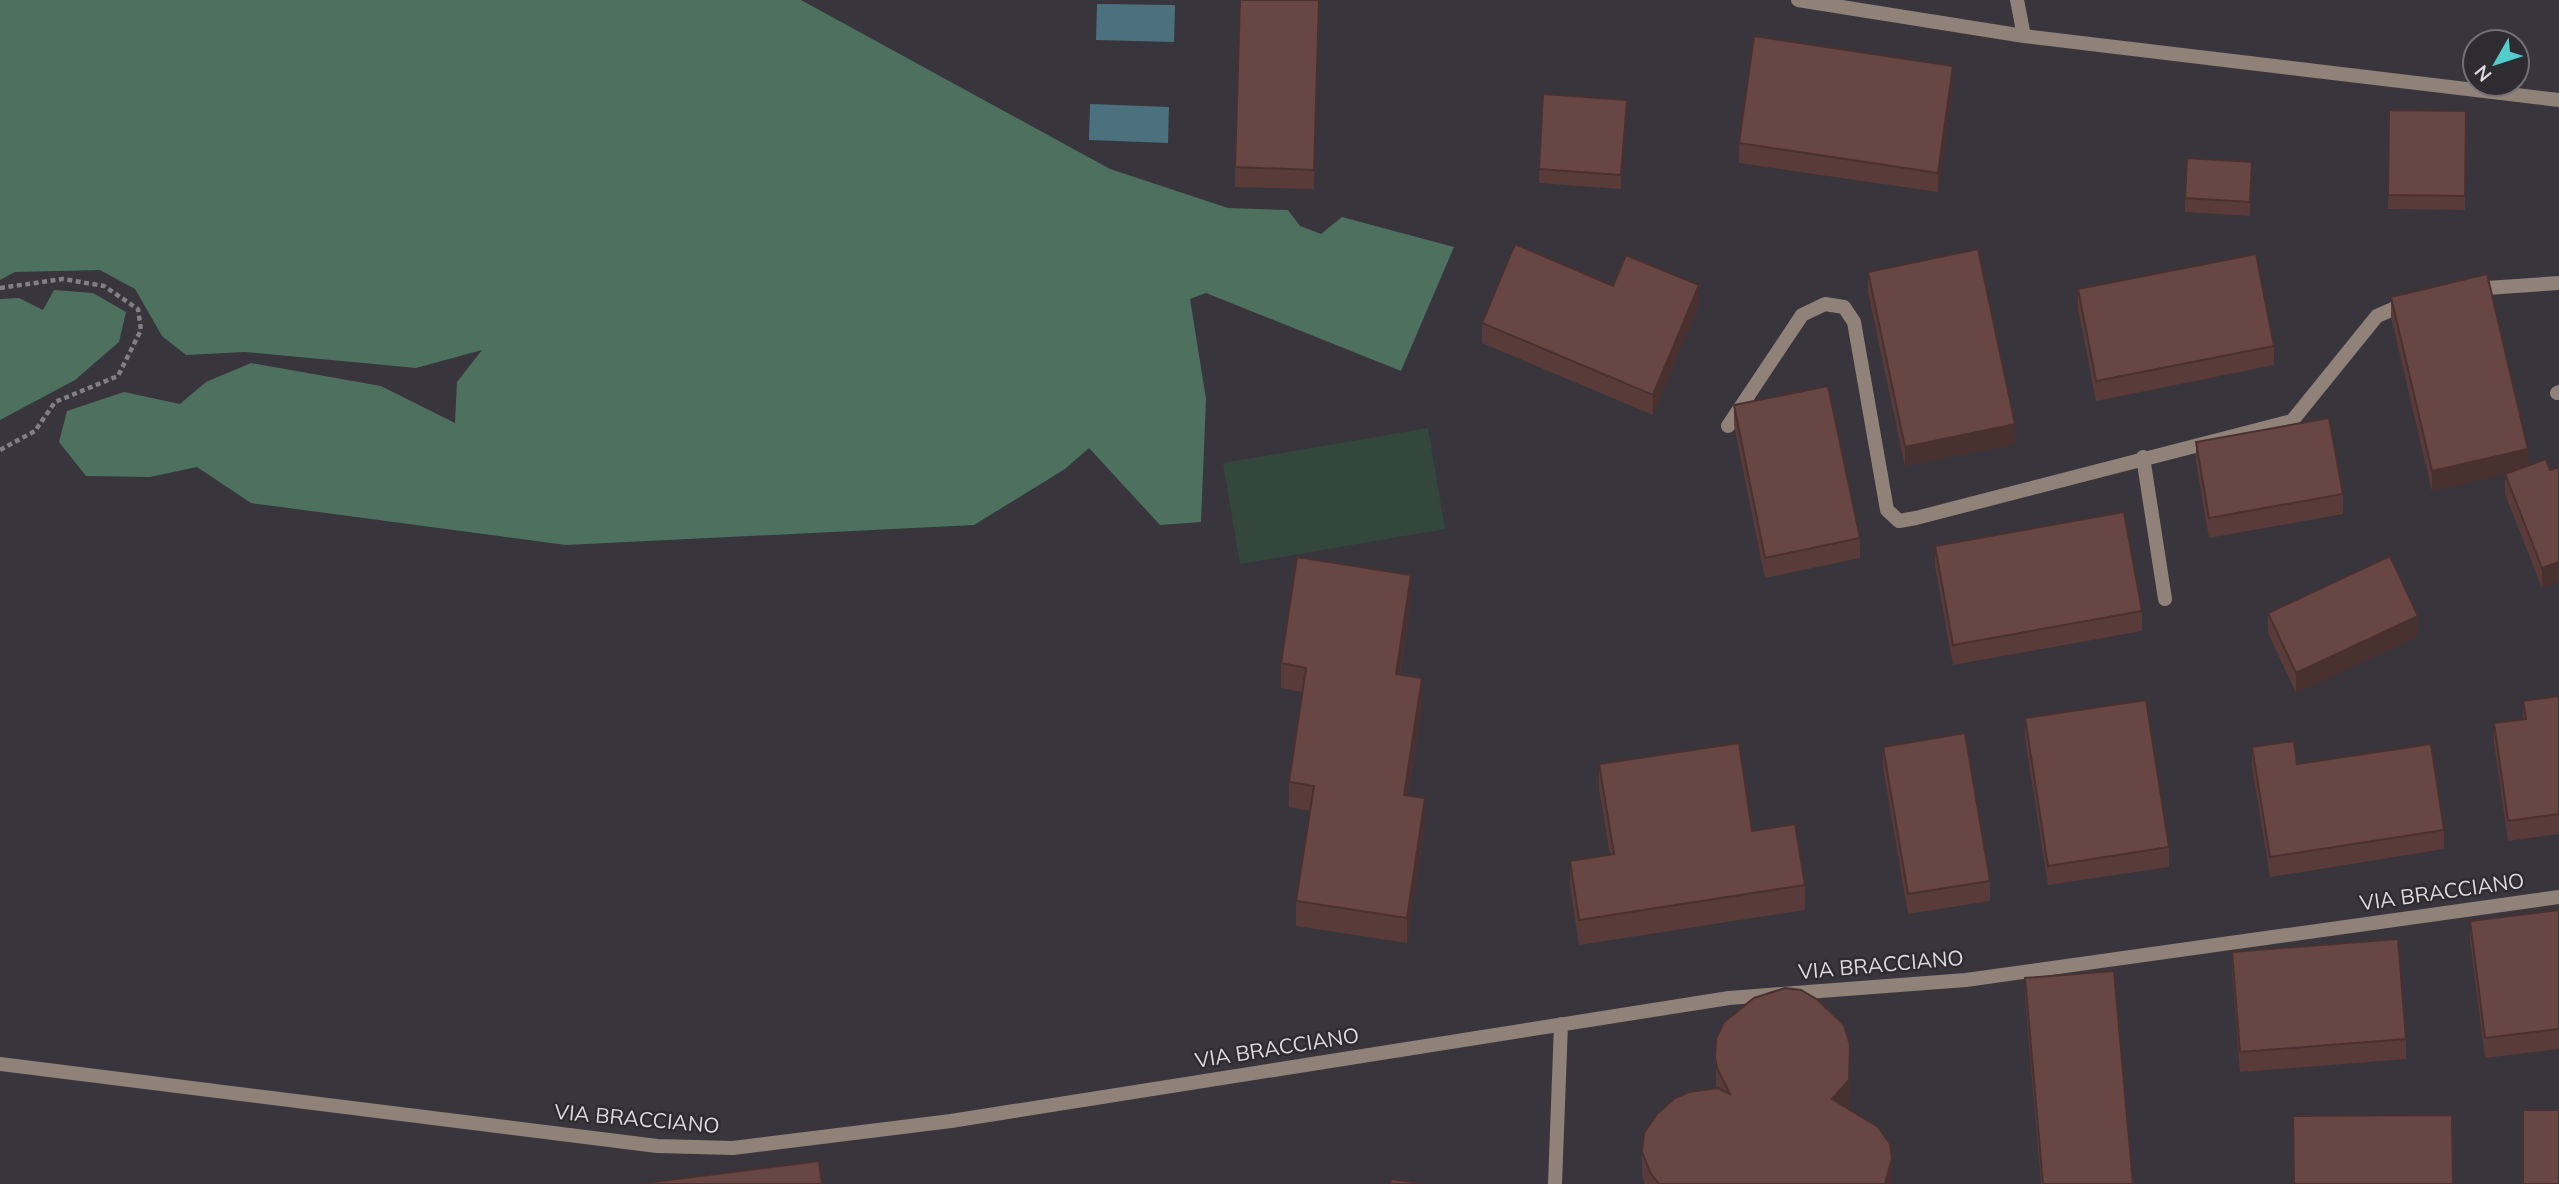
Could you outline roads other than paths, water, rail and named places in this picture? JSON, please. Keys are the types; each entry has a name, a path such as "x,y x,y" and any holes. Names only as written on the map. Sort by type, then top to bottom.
{"street":[{"path":"1798,0 2024,36 2559,100"},
{"path":"2017,0 2024,36"},
{"path":"2458,290 2559,283"},
{"path":"1728,426 1802,315 1825,304 1844,307 1854,322 1887,510 1899,521 2292,421 2377,316 2422,297"},
{"path":"2143,457 2165,599"},
{"name":"VIA BRACCIANO","path":"0,1064 657,1146 733,1148 951,1121 1730,998 1966,980 2559,897"},
{"path":"1555,1184 1561,1024"}],"water":[{"path":"1097,4 1175,5 1174,42 1096,40"},
{"path":"1090,104 1169,107 1168,143 1089,140"}]}
